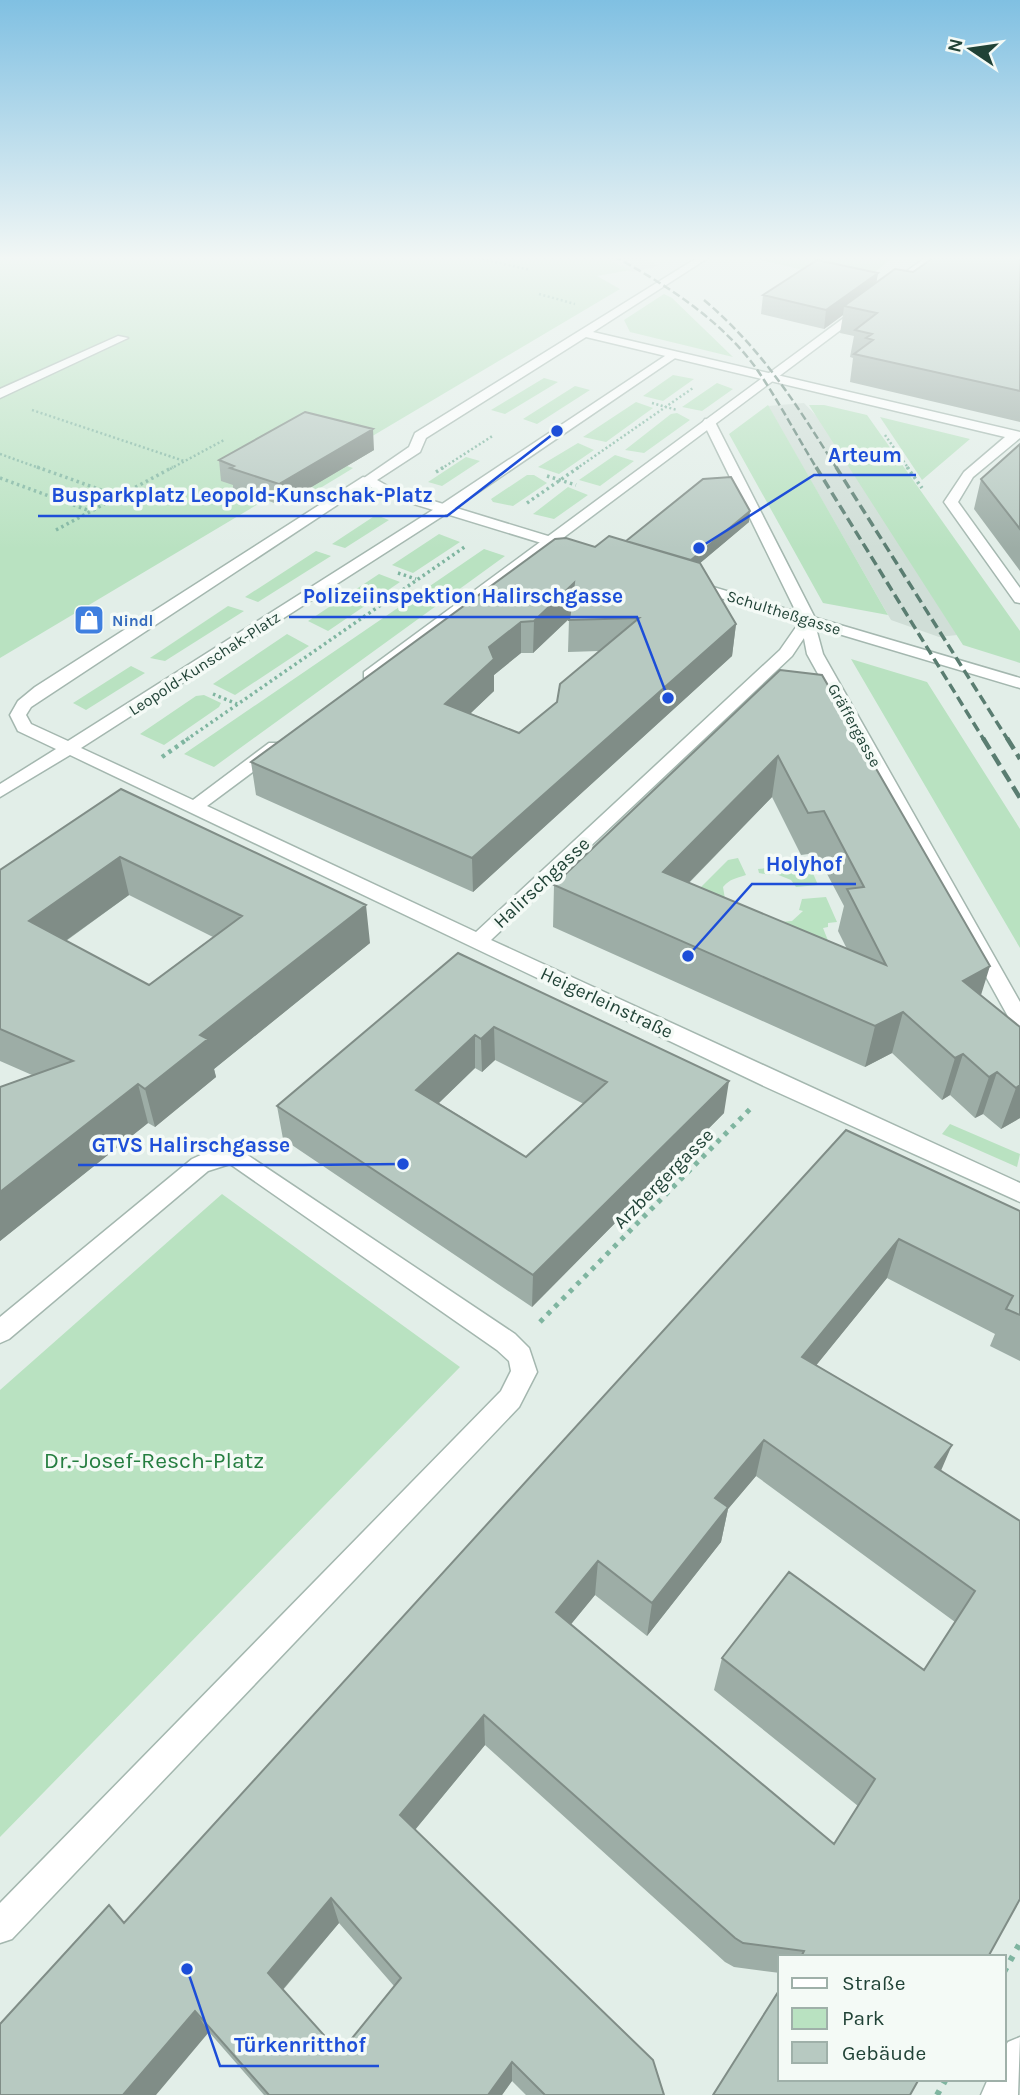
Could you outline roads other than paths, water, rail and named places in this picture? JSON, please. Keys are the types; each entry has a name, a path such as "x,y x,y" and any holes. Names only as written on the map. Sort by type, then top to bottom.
{"street":[{"path":"0,394 88,354"},
{"path":"290,736 195,807 24,727 18,715 24,704 41,690 415,450 420,436 551,354"},
{"path":"675,354 1019,434"},
{"name":"Leopold-Kunschak-Platz","path":"0,792 444,509 675,354"},
{"path":"354,687 800,354"},
{"name":"Gräffergasse","path":"709,422 808,620 815,654 1020,1020"},
{"path":"1019,434 953,493 951,502 1020,599"},
{"path":"368,480 386,491 589,553"},
{"name":"Schultheßgasse","path":"680,581 1020,683"},
{"name":"Halirschgasse","path":"478,941 740,693 786,653 808,620"},
{"path":"740,693 766,697"},
{"path":"818,704 845,707"},
{"name":"Heigerleinstraße","path":"195,807 776,1082 1020,1193"},
{"path":"0,1332 200,1165 214,1158 234,1155 506,1342 520,1356 524,1372 510,1399 0,1927"},
{"path":"999,2095 1020,2054"}],"railway":[{"path":"745,354 764,380 817,469"},
{"path":"757,354 793,400 837,469"},
{"path":"816,467 984,740"},
{"path":"836,467 1008,740"},
{"path":"983,738 1020,798"},
{"path":"1007,738 1020,759"}],"place":[{"name":"Busparkplatz Leopold-Kunschak-Platz","path":"557,431"},
{"name":"Arteum","path":"699,548"},
{"name":"Nindl","path":"89,620"},
{"name":"Polizeiinspektion Halirschgasse","path":"668,698"},
{"name":"Holyhof","path":"688,956"},
{"name":"GTVS Halirschgasse","path":"403,1164"},
{"name":"Türkenritthof","path":"187,1969"}],"park label":[{"name":"Dr.-Josef-Resch-Platz","path":"154,1460"}]}
